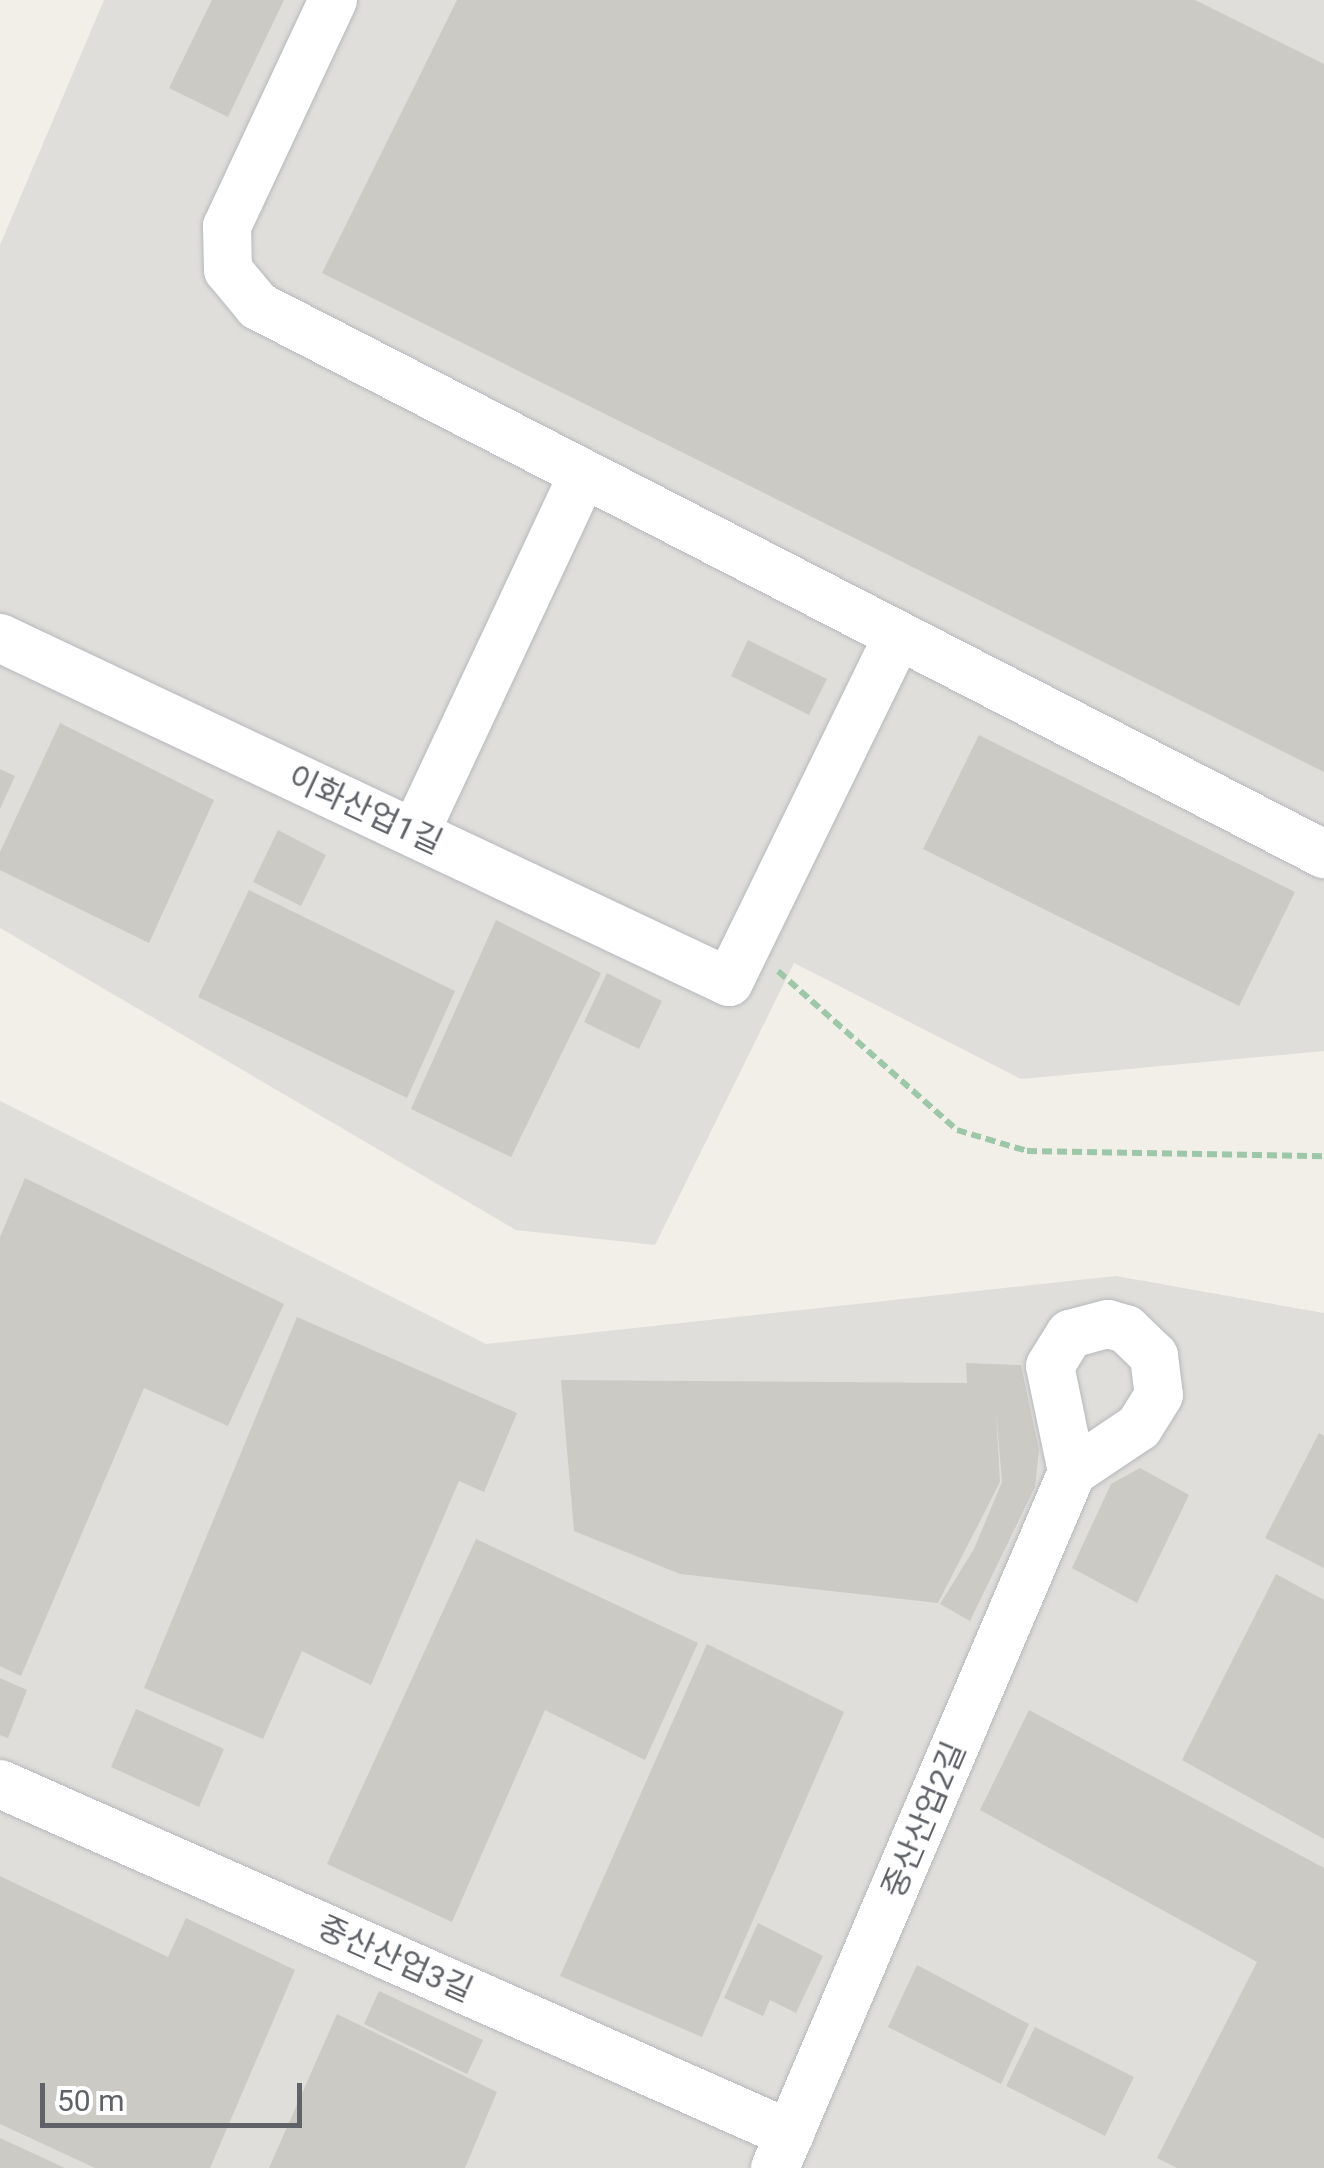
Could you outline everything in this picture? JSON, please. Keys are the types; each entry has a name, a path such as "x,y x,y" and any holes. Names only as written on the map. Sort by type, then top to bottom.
{"street":[{"path":"333,0 238,197 224,248 228,270 270,313 1324,854"},
{"path":"415,833 582,474"},
{"path":"739,962 898,636"},
{"name":"이화산업1길","path":"0,638 415,833 739,962"},
{"name":"중산산업2길","path":"782,2151 1072,1472"},
{"name":"중산산업3길","path":"0,1784 782,2151"}],"path":[{"path":"739,962 957,1130 1027,1151 1324,1156"}],"shaded area":[{"path":"104,0 1324,0 1324,1051 1021,1079 794,963 655,1245 516,1230 0,928 0,245"},
{"path":"0,1101 486,1344 1116,1276 1324,1313 1324,2168 0,2168"}],"building":[{"path":"212,0 284,0 228,117 169,88"},
{"path":"457,0 1195,0 1324,64 1324,772 322,273"},
{"path":"748,640 827,679 809,715 731,676"},
{"path":"60,723 214,800 149,943 0,870 0,852"},
{"path":"979,735 1295,892 1239,1006 923,849"},
{"path":"0,769 15,776 0,809"},
{"path":"278,830 326,855 301,906 253,882"},
{"path":"249,890 455,991 407,1098 198,997"},
{"path":"496,920 601,973 511,1157 411,1109"},
{"path":"607,973 662,1001 639,1049 584,1022"},
{"path":"25,1178 284,1304 228,1426 144,1388 21,1676 0,1666 0,1237"},
{"path":"297,1317 517,1413 484,1492 459,1481 371,1685 302,1651 263,1739 144,1688"},
{"path":"966,1363 1021,1365 1039,1450 1035,1487 970,1621 940,1604 974,1549 1002,1482 996,1411 1000,1482 938,1603 680,1574 574,1531 561,1380 967,1383"},
{"path":"1319,1433 1324,1436 1324,1568 1265,1538"},
{"path":"1140,1468 1189,1495 1137,1603 1072,1568 1111,1484"},
{"path":"476,1539 698,1643 645,1760 545,1710 452,1922 327,1864"},
{"path":"1276,1574 1324,1600 1324,1839 1182,1760"},
{"path":"707,1644 844,1712 702,2037 560,1976"},
{"path":"0,1678 27,1690 8,1738 0,1735"},
{"path":"136,1709 224,1749 199,1807 111,1767"},
{"path":"1029,1710 1324,1868 1324,2168 1177,2168 1157,2158 1257,1962 980,1810"},
{"path":"0,1876 168,1957 186,1918 295,1970 210,2168 95,2168 0,2124"},
{"path":"758,1923 823,1956 796,2013 770,2000 763,2016 724,1998"},
{"path":"917,1965 1029,2024 1001,2084 888,2027"},
{"path":"379,1991 483,2040 467,2074 364,2024"},
{"path":"337,2014 497,2092 465,2168 269,2168"},
{"path":"1035,2027 1134,2077 1105,2136 1006,2086"},
{"path":"0,2138 65,2168 0,2168"}]}
